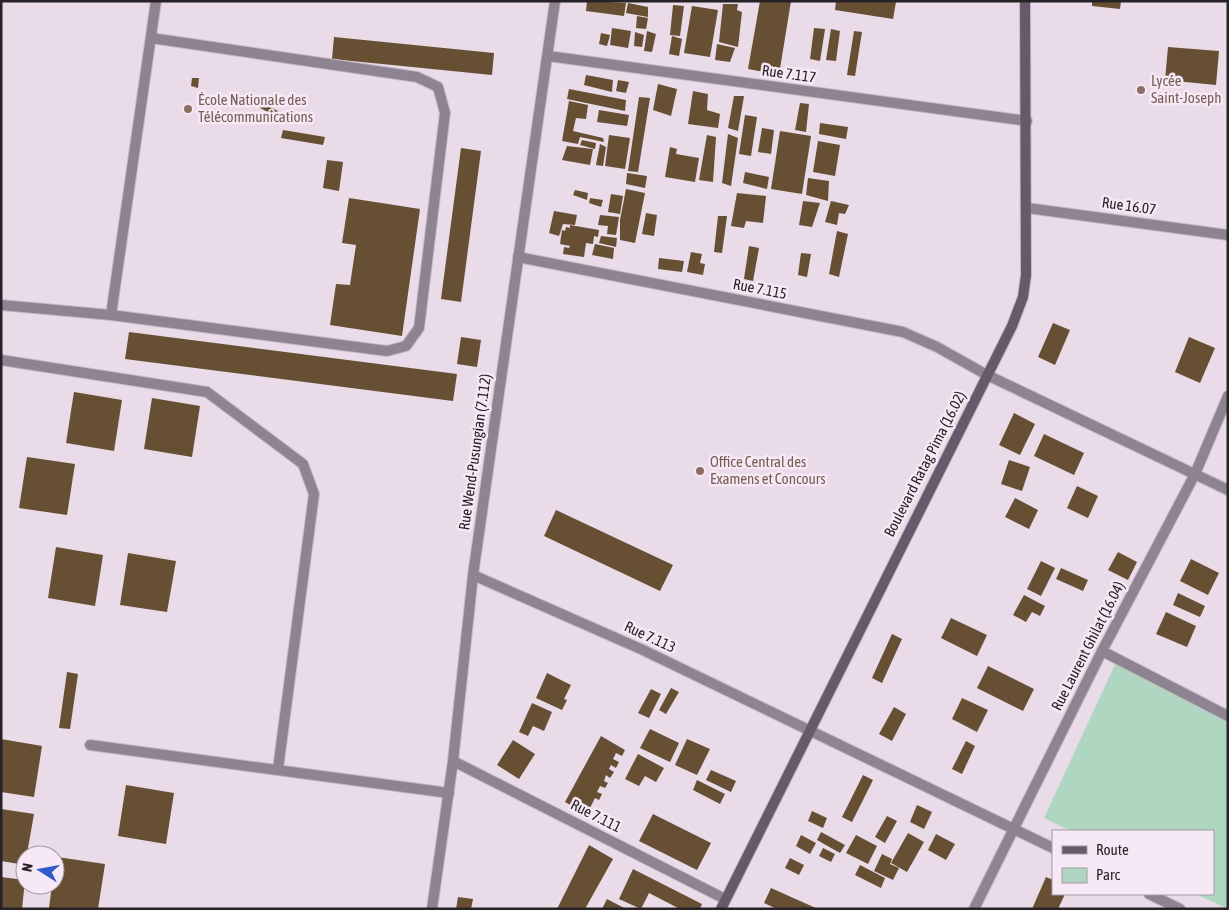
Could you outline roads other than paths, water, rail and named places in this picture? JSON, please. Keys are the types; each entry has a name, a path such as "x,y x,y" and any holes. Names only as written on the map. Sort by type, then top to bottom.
{"street":[{"path":"111,315 156,1"},
{"name":"Rue Wend-Pusungian (7.112)","path":"432,909 453,761 473,575 555,1"},
{"name":"Boulevard Ratag Pima (16.02)","path":"723,904 1012,326 1023,297 1026,275 1027,208 1025,1"},
{"path":"1,305 111,315 387,351 406,346 418,328 427,273 445,114 438,87 417,77 151,38"},
{"name":"Rue 7.117","path":"548,56 1027,122"},
{"name":"Rue 16.07","path":"1027,208 1228,235"},
{"name":"Rue 7.115","path":"518,257 903,332 938,347 987,375 1228,490"},
{"path":"1,360 207,392 303,464 314,494 278,769"},
{"name":"Rue Laurent Ghilat (16.04)","path":"974,909 1012,828 1102,650 1195,474 1228,396"},
{"name":"Rue 7.113","path":"473,575 643,650 1052,848"},
{"path":"1102,650 1228,716"},
{"path":"90,745 449,793"},
{"name":"Rue 7.111","path":"453,761 723,904"},
{"path":"1151,895 1180,909"}],"place":[{"name":"Lycée Saint-Joseph","path":"1141,90"},
{"name":"École Nationale des Télécommunications","path":"188,109"},
{"name":"Office Central des Examens et Concours","path":"700,471"}]}
